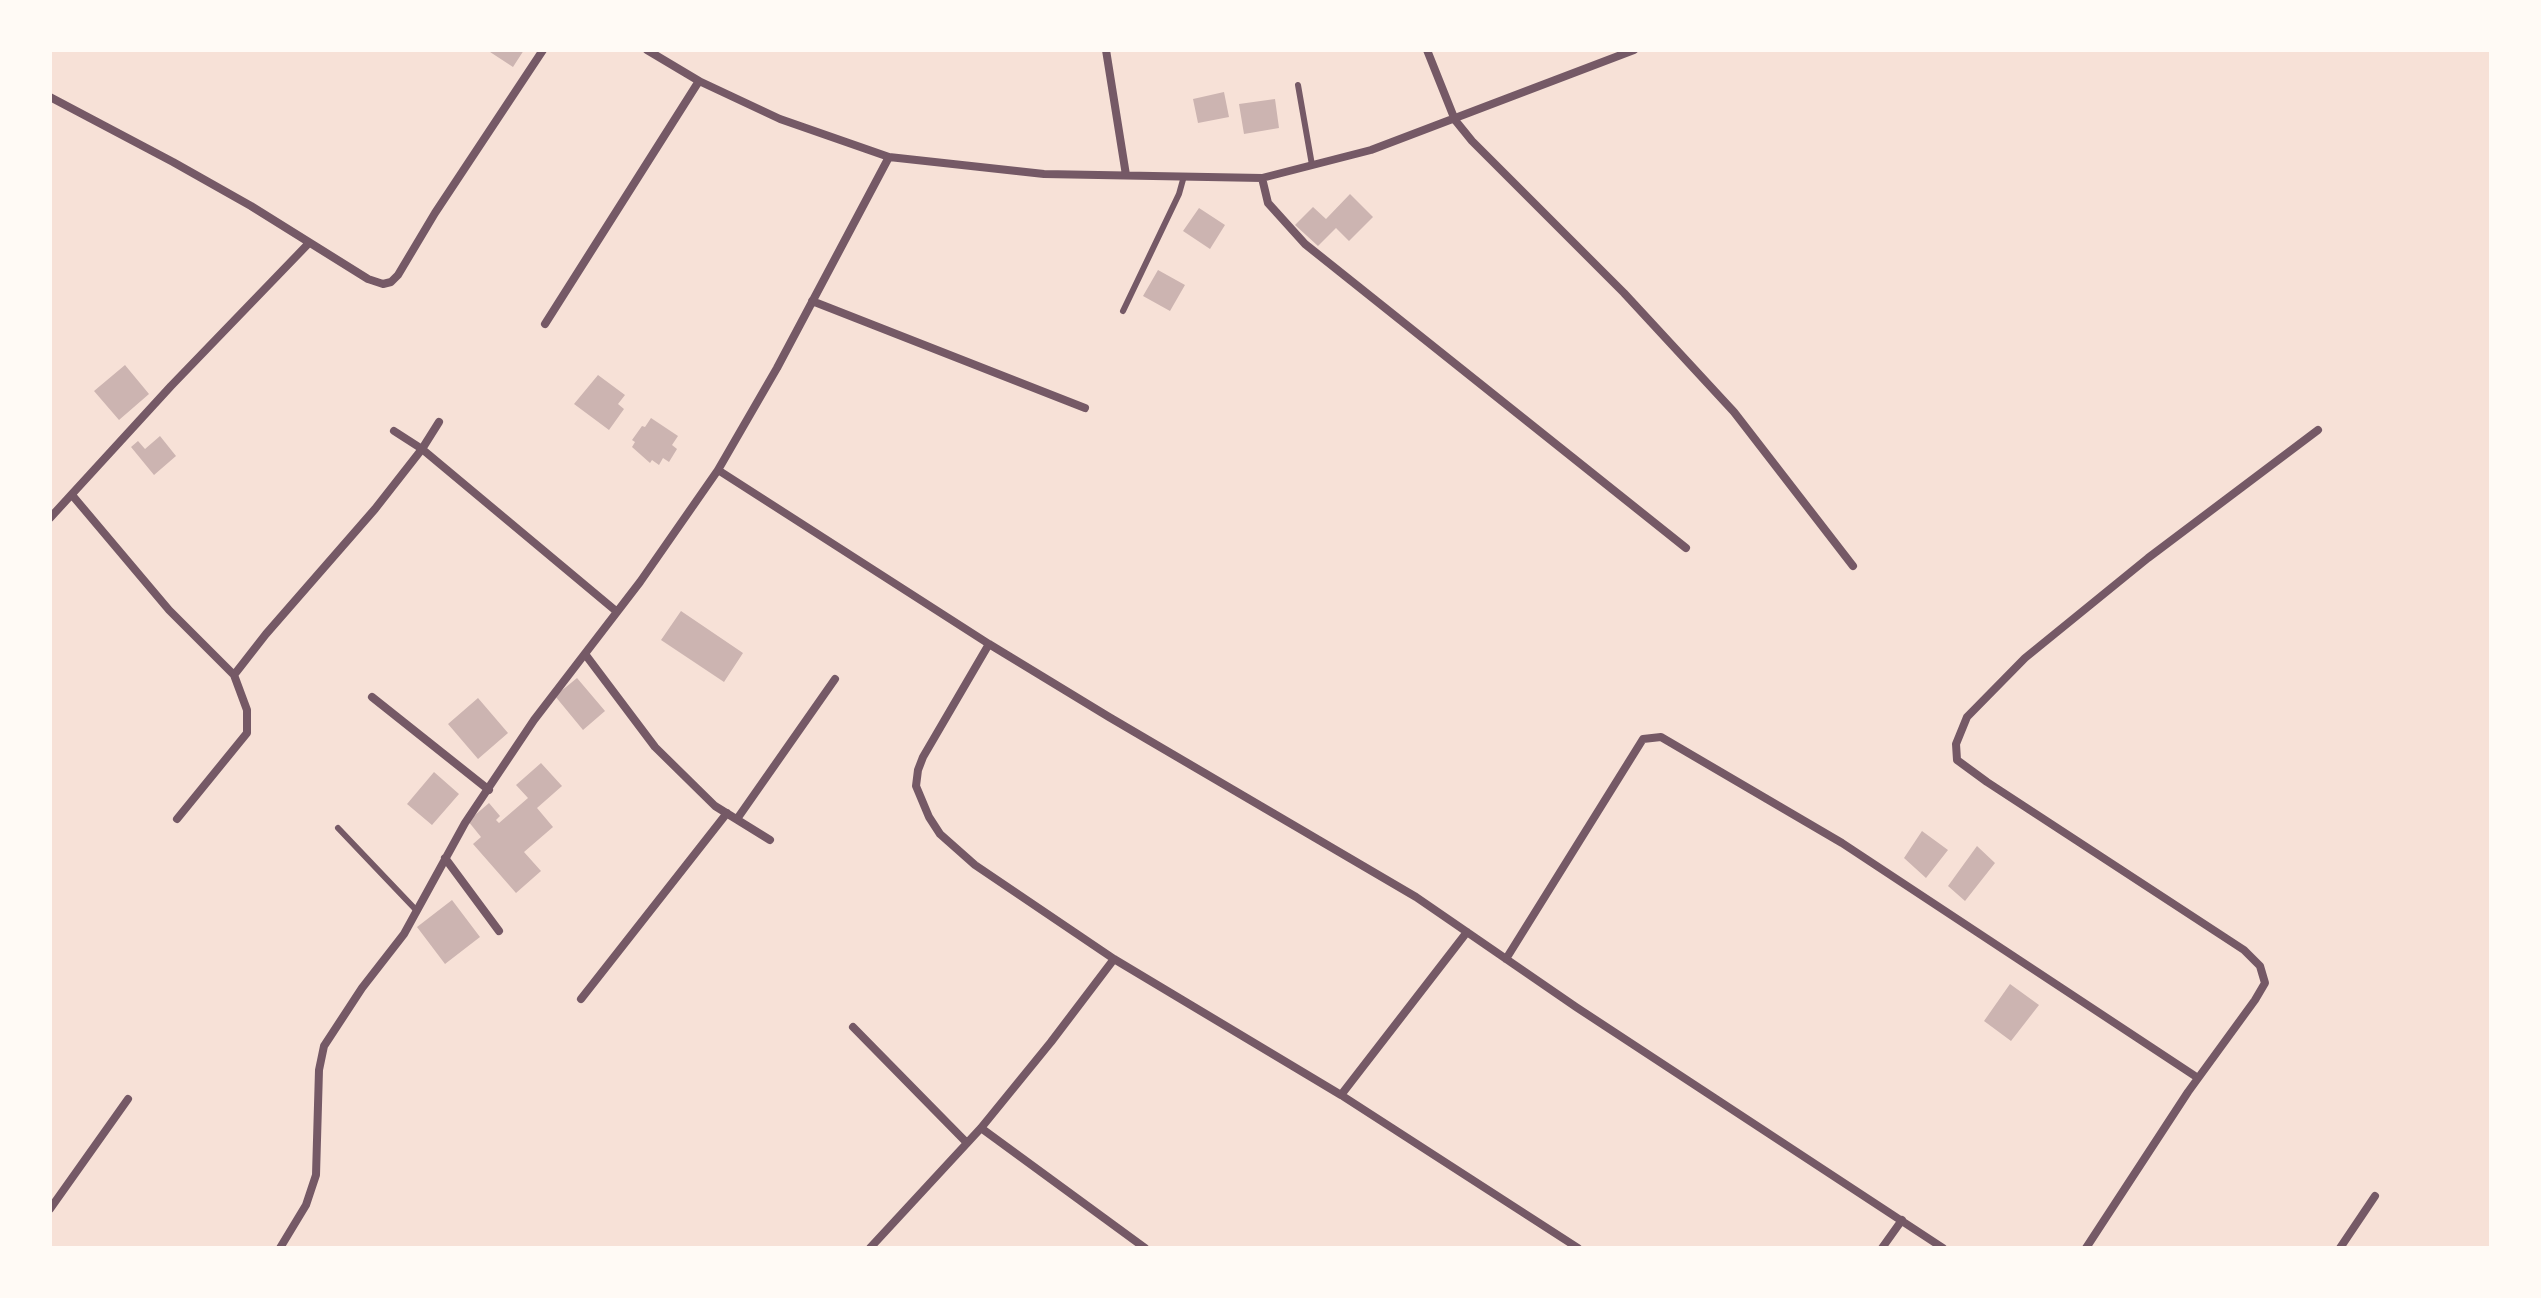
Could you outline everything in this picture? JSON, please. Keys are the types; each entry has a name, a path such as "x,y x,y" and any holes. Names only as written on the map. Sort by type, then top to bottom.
{"street":[{"path":"50,97 173,162 251,206 368,279 383,284 391,282 401,270 543,50"},
{"path":"647,50 699,81 780,119 889,157 1044,174 1262,178 1371,150 1634,50"},
{"path":"1106,50 1126,175"},
{"path":"1427,50 1455,120 1472,141 1624,293 1734,412 1853,566"},
{"path":"545,324 699,81"},
{"path":"280,1248 306,1205 316,1175 319,1070 324,1046 362,988 404,934 465,823 534,720 640,582 718,470 889,157"},
{"path":"1262,178 1268,203 1305,244 1686,548"},
{"path":"50,518 171,386 309,243"},
{"path":"812,301 1085,408"},
{"path":"234,675 375,509 439,422"},
{"path":"2086,1248 2265,983 2260,966 2244,950 1957,760 1956,744 1967,717 2025,658 2148,558 2318,430"},
{"path":"394,431 422,449 616,611"},
{"path":"718,470 989,644 1416,897 1943,1248"},
{"path":"72,495 169,610 234,675 247,710 247,733 177,819"},
{"path":"989,644 918,770 916,786 940,834 975,865 1026,902 1114,959 1341,1095 1578,1248"},
{"path":"585,654 655,747 715,806 770,840"},
{"path":"737,819 835,679"},
{"path":"372,697 489,790"},
{"path":"1506,959 1643,739 1661,737 1842,843 2198,1078"},
{"path":"581,999 727,813"},
{"path":"445,858 499,931"},
{"path":"1341,1095 1467,932"},
{"path":"870,1248 981,1128 1114,959"},
{"path":"853,1027 966,1142"},
{"path":"50,1209 128,1099"},
{"path":"981,1128 1145,1248"},
{"path":"2340,1248 2375,1196"},
{"path":"1882,1248 1902,1220"}],"lane":[{"path":"1298,85 1312,165"},
{"path":"1123,311 1179,194 1184,176"},
{"path":"338,828 417,911"}],"building":[{"path":"487,50 524,50 513,67"},
{"path":"1224,92 1229,117 1198,123 1193,99"},
{"path":"1275,99 1279,128 1244,134 1239,104"},
{"path":"1350,194 1373,217 1349,241 1336,228 1318,246 1295,225 1313,207 1326,219"},
{"path":"1199,208 1225,225 1210,249 1183,231"},
{"path":"1158,270 1185,285 1170,311 1143,296"},
{"path":"125,365 149,394 119,420 94,391"},
{"path":"598,375 625,395 618,404 624,409 609,430 574,404"},
{"path":"651,418 678,436 672,445 677,449 669,462 663,458 659,465 652,460 650,463 632,447 635,442 632,440"},
{"path":"160,436 176,456 154,475 131,447 138,441 145,449"},
{"path":"681,611 743,653 724,682 661,640"},
{"path":"577,678 605,711 583,730 555,696"},
{"path":"478,698 508,733 478,759 448,724"},
{"path":"541,763 562,786 537,808 553,827 524,852 541,871 516,893 473,844 481,837 468,821 489,803 500,816 496,820 499,823 528,798 516,785"},
{"path":"434,772 459,794 432,825 407,804"},
{"path":"1922,831 1948,850 1926,878 1904,858"},
{"path":"1977,846 1995,863 1965,901 1948,886"},
{"path":"452,900 480,937 445,964 417,927"},
{"path":"2010,984 2039,1005 2011,1041 1984,1021"}]}
